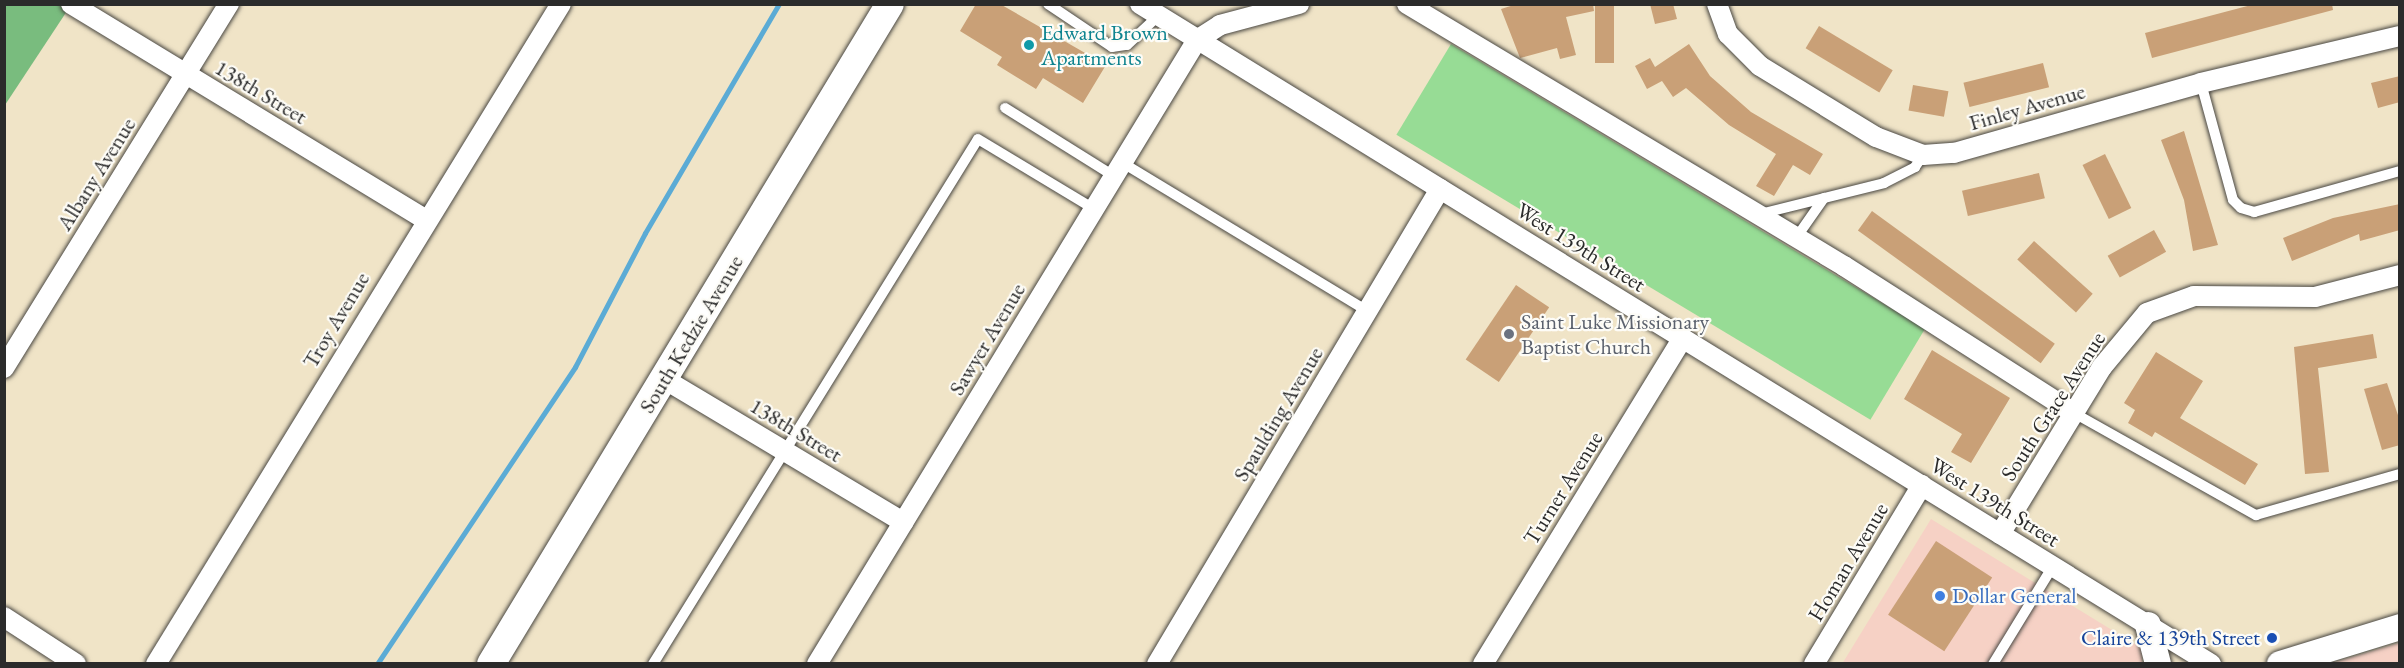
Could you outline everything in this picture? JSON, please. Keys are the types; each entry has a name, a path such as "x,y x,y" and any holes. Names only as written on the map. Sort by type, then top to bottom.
{"main road":[{"name":"South Kedzie Avenue","path":"491,663 890,4"}],"street":[{"name":"138th Street","path":"71,4 426,220"},
{"name":"Albany Avenue","path":"4,368 229,4"},
{"name":"Troy Avenue","path":"156,663 426,220 561,4"},
{"name":"West 139th Street","path":"1140,4 2211,663"},
{"path":"1197,40 1220,25 1299,4"},
{"path":"1407,4 1796,238 2074,413"},
{"name":"Finley Avenue","path":"1717,4 1728,34 1760,66 1876,137 1923,155 1954,153 2201,83 2400,36"},
{"name":"Sawyer Avenue","path":"817,663 1197,40"},
{"name":"Spaulding Avenue","path":"1156,663 1440,189"},
{"name":"South Grace Avenue","path":"2001,534 2102,367 2147,313 2194,296 2315,297 2400,275"},
{"name":"Turner Avenue","path":"1483,663 1683,338"},
{"name":"138th Street","path":"664,379 903,522"},
{"name":"Homan Avenue","path":"1814,663 1922,485"},
{"path":"4,617 76,663"},
{"path":"2148,625 2158,663"},
{"path":"2280,663 2400,627"}],"lane":[{"path":"1048,4 1112,47 1127,45 1158,16"},
{"path":"2201,83 2233,200 2241,208 2254,212 2400,171"},
{"path":"1005,108 1118,169 1367,311"},
{"path":"653,663 788,453 978,139 1094,209"},
{"path":"1757,215 1902,176 1923,155"},
{"path":"1796,238 1824,198"},
{"path":"2074,413 2256,515 2400,474"},
{"path":"1992,663 2053,566"}],"shaded area":[{"path":"1931,519 2143,649 2142,663 1842,664"},
{"path":"2399,643 2399,663 2332,663"}],"green space":[{"path":"5,5 71,5 5,105"},
{"path":"1451,44 1925,329 1870,420 1396,135"}],"building":[{"name":"Edward Brown Apartments","path":"976,4 1000,4 1106,65 1083,103 1043,78 1036,89 997,65 1002,57 960,31"},
{"path":"1517,4 1593,4 1594,11 1566,17 1576,55 1560,59 1557,48 1520,58 1501,9"},
{"path":"1595,4 1614,4 1614,63 1595,63"},
{"path":"1650,4 1673,4 1677,19 1655,24"},
{"path":"2255,4 2332,4 2333,10 2152,58 2145,33"},
{"path":"1819,26 1893,70 1879,93 1806,48"},
{"path":"1689,44 1710,76 1751,112 1823,154 1810,175 1793,165 1774,196 1756,186 1776,154 1729,125 1686,88 1673,97 1662,81 1647,89 1635,66 1650,58 1655,67"},
{"path":"2043,63 2049,87 1969,107 1963,83"},
{"path":"2400,76 2400,102 2378,108 2371,83"},
{"path":"1913,85 1948,91 1944,117 1908,111"},
{"path":"2184,131 2218,245 2193,251 2184,200 2161,140"},
{"path":"2105,154 2131,208 2109,219 2083,165"},
{"path":"2039,173 2045,198 1968,216 1962,191"},
{"path":"2400,204 2400,230 2360,241 2359,234 2292,261 2283,238 2333,218"},
{"path":"1872,211 2055,344 2041,363 1858,230"},
{"path":"2154,230 2166,252 2120,278 2108,256"},
{"path":"2034,241 2093,294 2076,312 2017,260"},
{"name":"Saint Luke Missionary Baptist Church","path":"1516,285 1549,307 1499,382 1466,360"},
{"path":"2373,334 2377,358 2318,368 2329,472 2305,474 2294,347"},
{"path":"1932,350 2010,398 1971,463 1951,452 1962,434 1904,399"},
{"path":"2156,352 2203,381 2180,418 2258,464 2245,485 2155,432 2152,437 2128,423 2135,410 2124,403"},
{"path":"2387,383 2400,421 2400,445 2382,450 2364,389"},
{"name":"Dollar General","path":"1936,541 1992,577 1944,651 1888,615"}],"waterway":[{"path":"377,664 575,367 645,233 779,4"}],"place":[{"name":"Edward Brown Apartments","path":"1029,45"},
{"name":"Saint Luke Missionary Baptist Church","path":"1509,334"},
{"name":"Dollar General","path":"1940,596"},
{"name":"Claire & 139th Street","path":"2272,638"}]}
